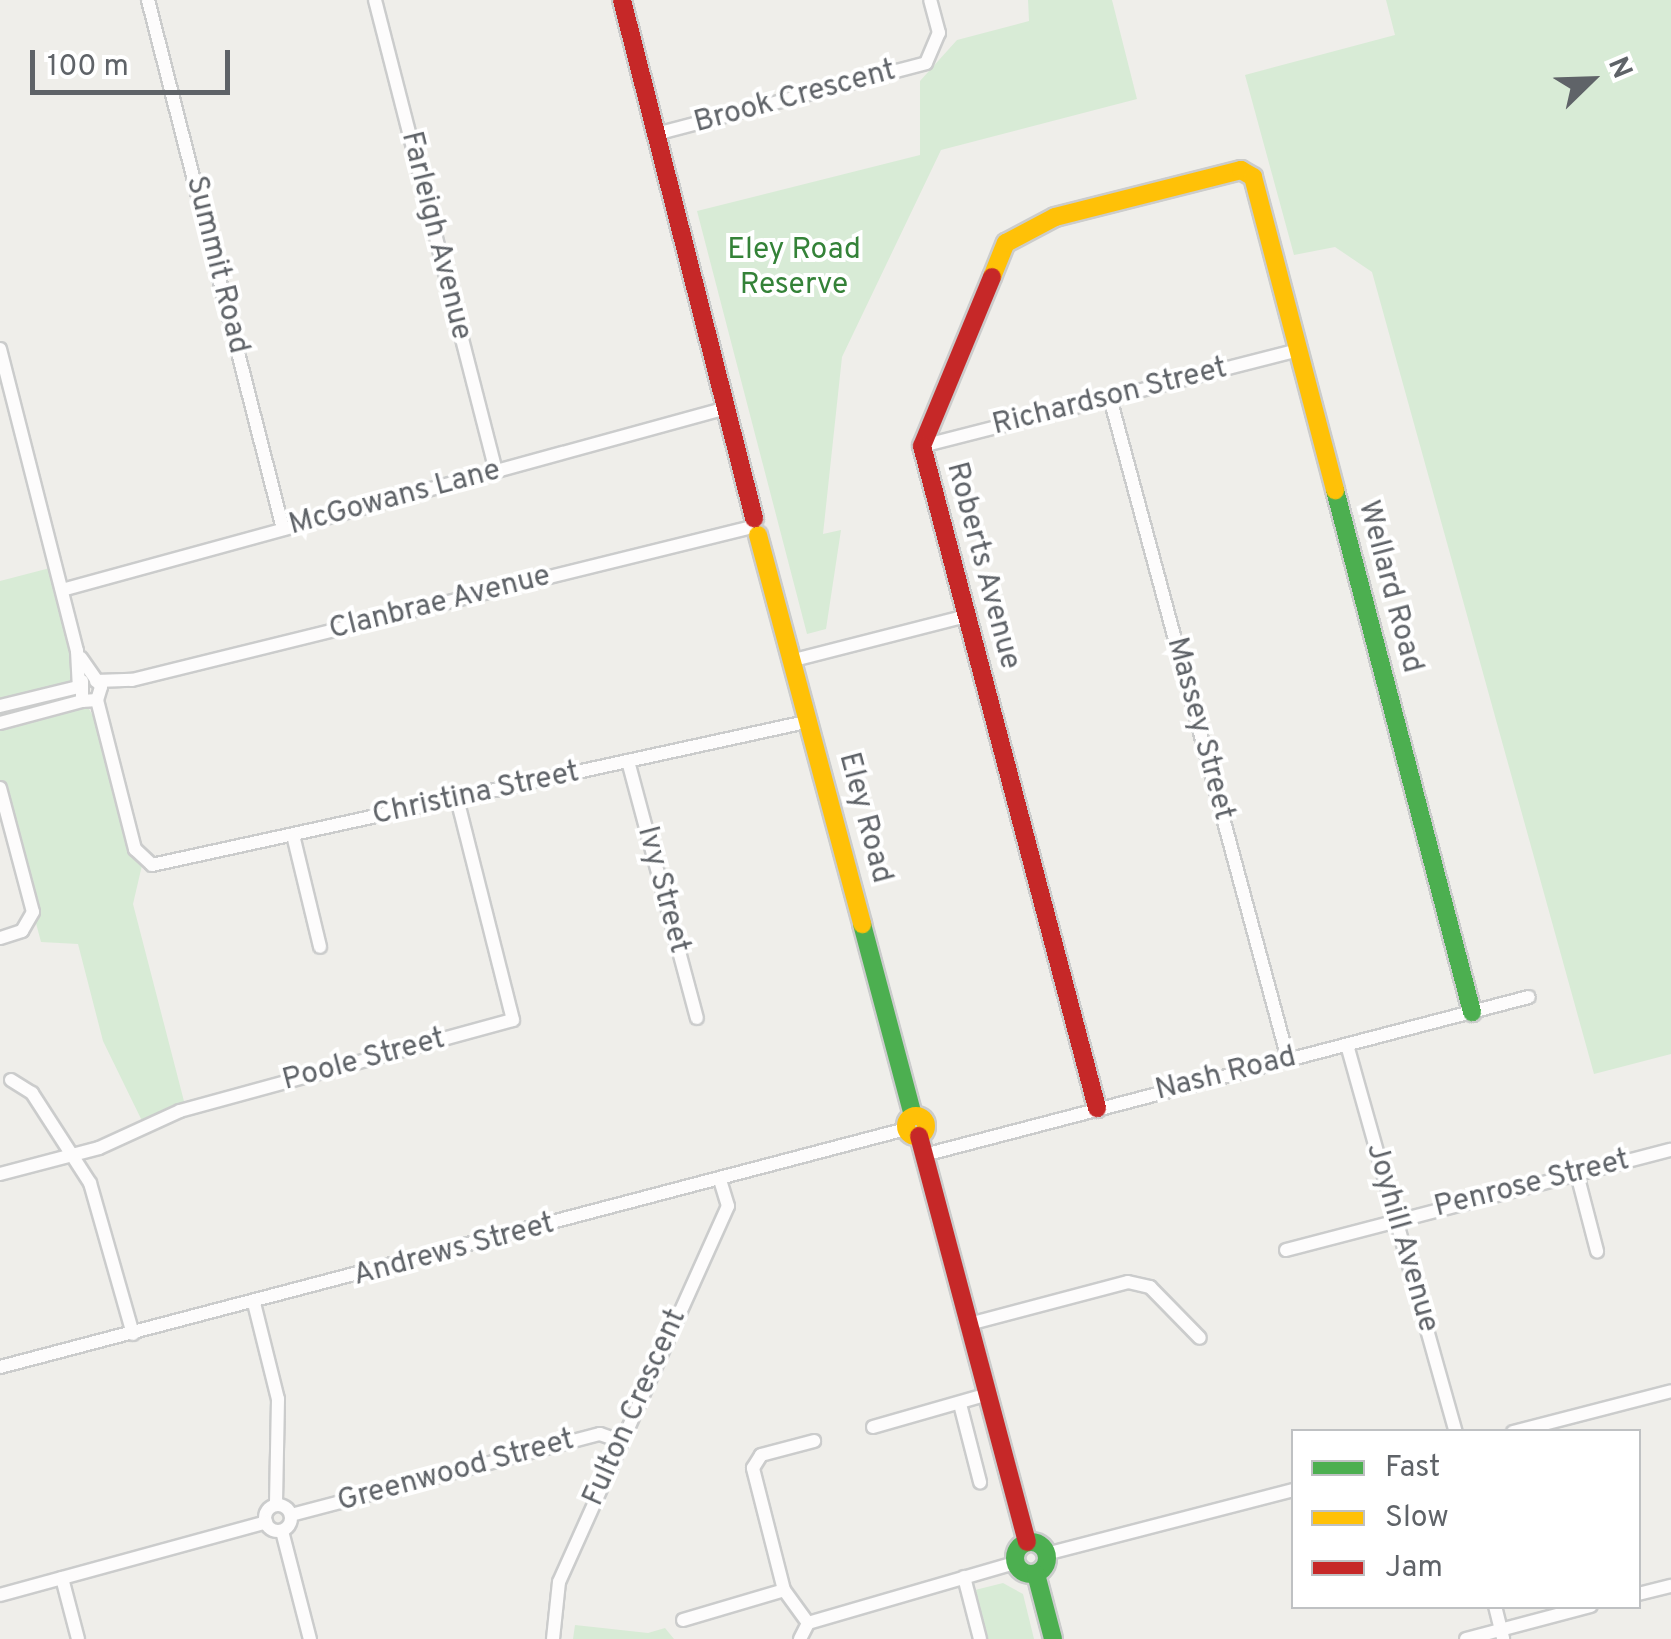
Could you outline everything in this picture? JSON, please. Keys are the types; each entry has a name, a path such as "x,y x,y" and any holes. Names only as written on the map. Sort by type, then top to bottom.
{"street":[{"name":"Summit Road","path":"148,0 284,529"},
{"name":"Farleigh Avenue","path":"375,0 496,472"},
{"name":"Eley Road","path":"622,0 727,408 753,527 794,660 913,1127 924,1155 1027,1542"},
{"name":"Brook Crescent","path":"656,134 926,63 939,33 930,0"},
{"name":"Roberts Avenue","path":"1097,1108 922,446 1006,243 1055,217 1242,170 1254,177"},
{"name":"Wellard Road","path":"1254,177 1472,1012"},
{"path":"0,348 91,701"},
{"name":"Richardson Street","path":"922,446 1298,350"},
{"name":"Massey Street","path":"1110,398 1288,1059"},
{"name":"McGowans Lane","path":"62,590 727,408"},
{"name":"Clanbrae Avenue","path":"0,706 87,683 132,680 753,527"},
{"path":"794,660 966,616"},
{"name":"Clanbrae Avenue","path":"0,722 91,701 132,680"},
{"path":"87,683 91,701"},
{"name":"Christina Street","path":"91,701 109,744 143,860 152,865 810,721"},
{"name":"Ivy Street","path":"628,761 697,1018"},
{"path":"0,788 33,912 22,931 0,938"},
{"name":"Poole Street","path":"0,1174 75,1155 180,1111 513,1020 457,799"},
{"path":"293,835 320,947"},
{"name":"Nash Road","path":"924,1155 1529,997"},
{"name":"Joyhill Avenue","path":"1347,1045 1455,1429"},
{"path":"11,1080 32,1093 75,1155 102,1214 133,1334"},
{"name":"Andrews Street","path":"0,1368 913,1127"},
{"name":"Penrose Street","path":"1286,1250 1671,1150"},
{"path":"1576,1174 1597,1250"},
{"name":"Fulton Crescent","path":"553,1639 559,1582 728,1206 720,1180"},
{"path":"969,1324 1128,1282 1150,1287 1200,1338"},
{"path":"0,1595 266,1522 276,1506 278,1399 254,1304"},
{"path":"1525,1429 1671,1391"},
{"path":"873,1428 988,1394"},
{"path":"960,1404 980,1482"},
{"name":"Greenwood Street","path":"291,1515 600,1434 620,1441"},
{"path":"808,1623 784,1590 753,1468 761,1455 814,1441"},
{"path":"1015,1563 1016,1552 1027,1542 1046,1554 1291,1491"},
{"path":"276,1506 291,1515 282,1531 310,1639"},
{"path":"266,1522 282,1531"},
{"path":"1046,1554 1036,1574 1053,1639"},
{"path":"800,1639 808,1623 964,1577 1015,1563 1036,1574"},
{"path":"964,1577 980,1639"},
{"path":"62,1578 78,1639"},
{"path":"1641,1593 1671,1586"},
{"path":"683,1620 784,1590"},
{"path":"1497,1609 1502,1634"},
{"path":"1466,1639 1502,1634 1581,1609"}],"green space":[{"name":"Eley Road Reserve","path":"1028,0 1112,0 1137,99 941,150 842,357 823,534 841,530 826,629 807,634 697,211 920,155 920,81 957,40 1029,21"},
{"path":"1386,0 1671,0 1671,1054 1594,1074 1372,272 1335,247 1294,255 1245,75 1395,35"},
{"path":"50,568 85,702 109,744 143,861 133,904 186,1109 145,1127 103,1041 78,944 41,942 0,788 0,581"},
{"path":"1003,1583 1023,1594 1034,1639 988,1639 975,1590"},
{"path":"575,1625 648,1633 665,1628 674,1639 573,1639"}],"traffic: fast":[{"path":"1335,490 1472,1012"},
{"path":"862,924 913,1116"},
{"path":"1031,1542 1043,1546 1047,1558 1043,1570 1031,1574 1019,1570 1015,1558 1019,1546 1031,1542"},
{"path":"1036,1574 1053,1639"}],"traffic: slow":[{"path":"992,277 1006,243 1055,217 1241,170 1253,177 1335,490"},
{"path":"758,535 862,924"},
{"path":"912,1116 920,1116 926,1126 920,1136 912,1136 906,1130 906,1122 912,1116"}],"traffic: jam":[{"path":"622,0 754,518"},
{"path":"992,277 922,446 1097,1108"},
{"path":"919,1136 1027,1542"}]}
